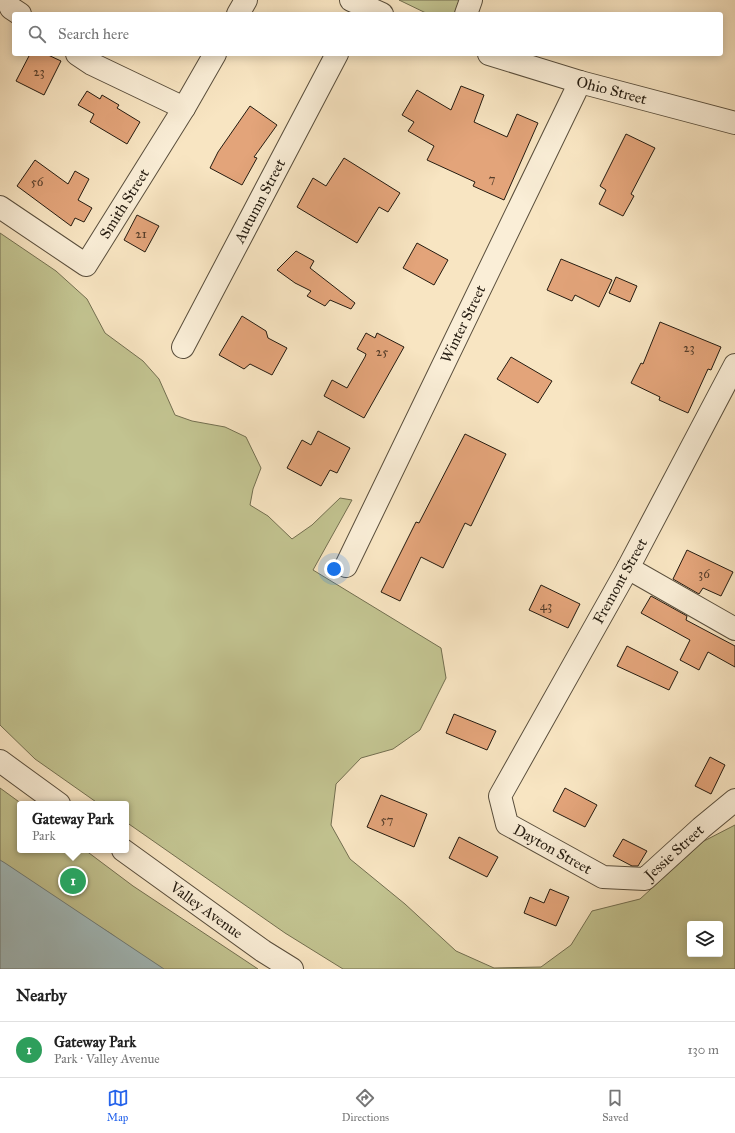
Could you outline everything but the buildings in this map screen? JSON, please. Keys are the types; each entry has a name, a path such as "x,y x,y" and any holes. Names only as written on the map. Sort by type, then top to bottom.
{"street":[{"path":"7,0 11,8 17,12"},
{"path":"239,12 246,0"},
{"path":"467,12 471,0"},
{"path":"357,7 375,12"},
{"path":"80,56 92,64 184,108"},
{"name":"Smith Street","path":"0,207 86,265 184,108 214,56"},
{"name":"Autumn Street","path":"183,347 335,56"},
{"name":"Ohio Street","path":"496,56 580,82 735,123"},
{"name":"Winter Street","path":"346,566 580,82"},
{"name":"Fremont Street","path":"500,796 628,568 735,365"},
{"path":"628,568 735,629"},
{"path":"0,762 55,801"},
{"name":"Dayton Street","path":"500,796 507,824 604,877"},
{"name":"Jessie Street","path":"604,877 645,879 701,828 735,800"},
{"name":"Valley Avenue","path":"126,853 263,951 292,969"}],"green space":[{"path":"399,0 463,0 458,12 424,12"},
{"path":"0,233 56,271 87,299 105,333 143,361 159,379 175,415 192,421 225,427 246,437 261,468 253,489 250,505 268,516 292,539 312,525 340,498 352,500 313,570 441,648 446,678 420,730 393,749 361,758 336,784 331,825 350,859 405,904 456,951 494,968 541,967 571,945 592,911 640,899 704,841 735,825 735,969 343,969 285,933 129,824 129,801 95,801 35,759 0,725"},
{"path":"0,788 18,801 17,853 89,853 133,886 258,969 160,969 124,945 113,935 0,864"}],"water":[{"path":"0,860 5,863 164,969 0,969"}],"place":[{"name":"Gateway Park","path":"73,881"}]}
